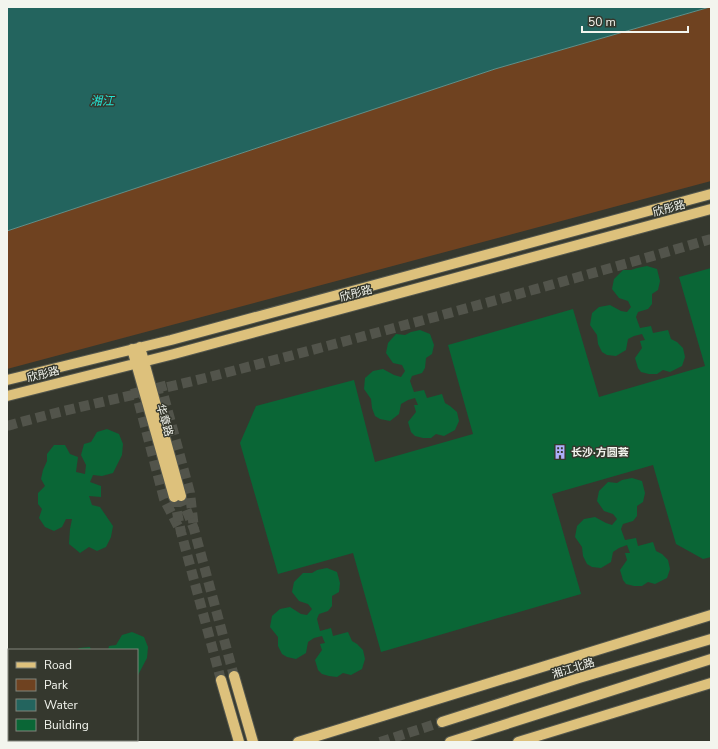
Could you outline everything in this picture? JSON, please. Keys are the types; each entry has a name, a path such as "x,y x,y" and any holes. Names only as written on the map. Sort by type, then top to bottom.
{"main road":[{"name":"欣彤路","path":"7,380 186,336 711,194"},
{"name":"欣彤路","path":"7,396 140,363 711,209"},
{"name":"华章路","path":"136,348 177,496"},
{"path":"298,742 711,615"},
{"name":"湘江北路","path":"442,722 579,678 711,639"},
{"path":"450,742 711,659"},
{"path":"234,676 253,742"},
{"path":"221,680 238,742"},
{"path":"518,742 711,683"}],"green space":[{"path":"711,7 711,181 7,369 7,231 495,69"}],"water":[{"name":"湘江","path":"7,7 710,7 495,69 7,231"}],"building":[{"path":"647,266 657,269 660,281 658,290 652,294 652,304 648,309 638,312 636,317 640,328 651,326 653,333 668,330 671,339 683,348 685,357 682,366 670,372 663,370 657,374 649,374 641,372 638,368 635,358 642,348 640,341 645,340 642,334 628,339 626,350 616,356 607,355 602,352 598,344 597,335 590,325 592,313 599,307 610,305 621,311 627,312 631,307 628,301 619,298 612,289 614,279 623,270 631,270"},
{"name":"长沙·方圆荟","path":"711,268 711,557 703,559 676,544 653,465 552,494 581,594 381,652 353,553 278,574 240,443 256,406 354,380 375,462 473,434 448,345 573,309 599,397 705,366 679,277"},
{"path":"420,330 430,334 434,345 432,354 426,358 425,368 422,373 412,376 410,381 414,392 424,390 427,398 442,394 445,403 457,412 459,421 455,430 444,436 436,434 431,438 423,438 415,436 411,432 408,422 416,412 414,405 418,405 415,398 401,404 399,414 390,421 380,419 375,416 371,399 364,389 365,378 373,371 383,369 401,377 405,371 402,365 393,363 386,353 388,343 396,334 405,335"},
{"path":"107,429 119,434 123,444 122,455 113,473 102,476 93,475 90,482 101,486 101,497 89,496 92,505 100,507 113,526 111,537 106,547 97,551 89,547 80,553 69,544 72,519 66,519 62,527 54,531 45,527 39,518 42,509 38,504 38,493 45,486 41,479 47,461 47,454 54,445 65,445 70,454 78,457 76,472 85,474 86,465 81,455 84,444 91,442 97,432"},
{"path":"632,478 642,481 645,493 643,502 637,506 637,516 633,521 623,524 621,529 625,540 636,538 638,546 653,542 656,551 668,560 670,569 667,578 655,584 648,582 642,586 634,586 626,584 623,580 620,570 627,560 625,553 630,553 627,545 613,552 611,562 601,568 592,567 587,564 583,556 582,547 575,537 577,526 584,519 595,517 612,525 617,519 613,514 604,511 597,501 599,491 608,482 617,483 622,480"},
{"path":"327,568 337,572 340,583 339,592 332,596 332,606 328,611 319,614 317,619 320,631 331,628 333,636 348,632 352,641 363,650 365,659 362,669 351,675 343,673 337,677 329,676 322,674 318,670 315,660 322,650 320,644 325,643 322,636 314,638 308,642 306,653 296,659 282,654 278,646 278,637 270,627 272,616 280,609 290,607 301,614 307,615 312,609 308,604 299,601 292,592 294,582 303,573 312,573 317,570"},
{"path":"132,632 144,637 148,647 147,658 138,675 138,649 108,649 109,646 116,645 122,635"},
{"path":"90,647 91,649 78,649"},
{"path":"94,741 134,741 134,742"}],"tunnel":[{"path":"7,426 59,412 217,375 526,292 711,239"},
{"path":"160,382 190,493 194,529"},
{"path":"135,388 164,499 181,532"},
{"path":"181,496 194,529 234,676"},
{"path":"174,497 181,532 221,680"},
{"path":"380,742 442,722"}],"place":[{"name":"长沙·方圆荟","path":"560,452"}]}
